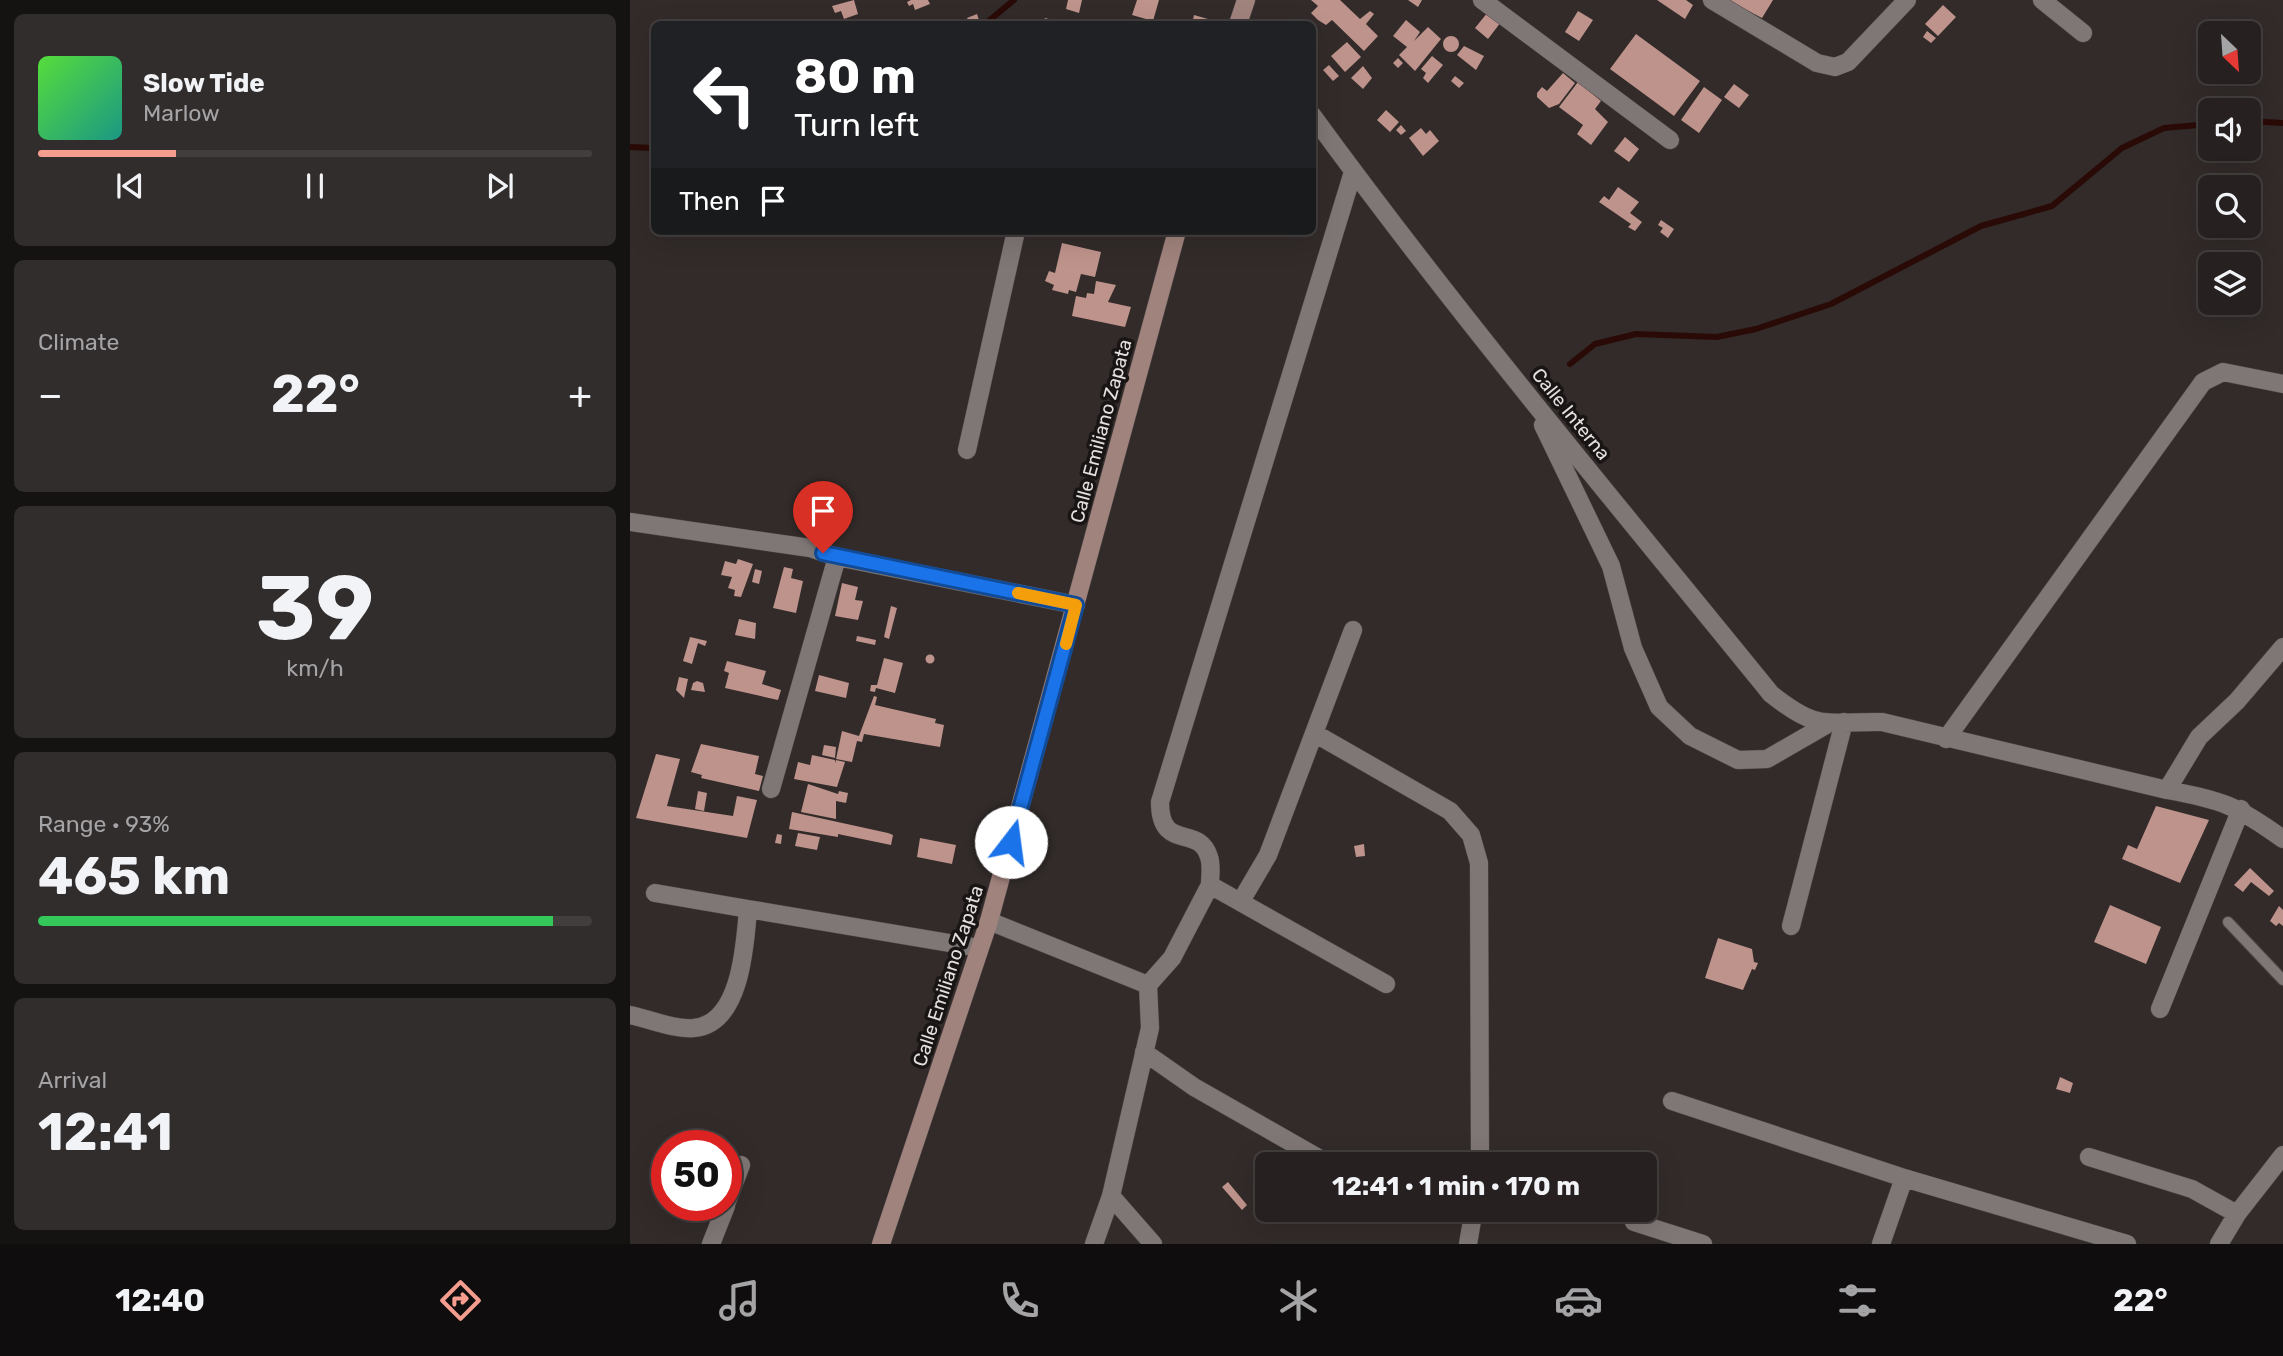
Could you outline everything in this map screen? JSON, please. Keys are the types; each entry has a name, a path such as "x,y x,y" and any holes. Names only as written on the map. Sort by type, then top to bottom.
{"main road":[{"name":"Calle Emiliano Zapata","path":"881,1244 954,1033 989,920 1176,235"}],"street":[{"path":"1482,0 1670,140"},
{"path":"1712,0 1817,63 1835,67 1848,62 1907,0"},
{"path":"2042,0 2083,33"},
{"name":"Calle Interna","path":"1316,125 1530,396 1771,694 1799,717 1826,725"},
{"path":"1094,1244 1111,1196 1150,1028 1148,985 1172,958 1210,885 1209,857 1195,839 1173,836 1163,826 1160,802 1353,172"},
{"path":"967,450 1015,235"},
{"path":"1946,739 2203,382 2223,372 2283,384"},
{"path":"1530,396 1611,566 1633,648 1658,707 1689,736 1738,760 1767,759 1826,725 1882,722 2167,790 2212,798 2241,808 2283,839"},
{"path":"630,522 810,548 837,558 1076,605"},
{"path":"771,789 837,558"},
{"path":"1241,901 1268,855 1353,630"},
{"path":"2167,790 2199,737 2237,701 2283,647"},
{"path":"1791,926 1844,722"},
{"path":"1314,733 1450,811 1471,835 1479,863 1480,1152"},
{"path":"2160,1009 2241,808"},
{"path":"1210,885 1386,984"},
{"path":"655,893 979,948"},
{"path":"630,1015 692,1029 709,1025 723,1015 731,1003 746,935 748,909"},
{"path":"989,920 1148,985"},
{"path":"1144,1052 1194,1087 1308,1152"},
{"path":"1672,1101 1904,1178 2127,1244"},
{"path":"2219,1244 2237,1214 2283,1155"},
{"path":"2089,1157 2192,1189 2237,1214"},
{"path":"1881,1244 1904,1178"},
{"path":"1111,1196 1153,1244"},
{"path":"711,1244 720,1221"},
{"path":"1468,1244 1472,1222"},
{"path":"1634,1222 1703,1244"}],"lane":[{"path":"2228,922 2283,980"}],"building":[{"path":"854,0 858,14 844,19 841,11 835,13 832,6"},
{"path":"928,0 930,4 915,10 913,4 909,6 907,2"},
{"path":"1068,0 1082,0 1079,13 1066,9"},
{"path":"1137,0 1159,0 1153,21 1132,15"},
{"path":"1311,0 1340,0 1360,19 1370,11 1374,14 1366,24 1378,36 1364,51 1332,20 1326,25 1318,20 1311,13 1318,6"},
{"path":"1408,0 1422,0 1418,7"},
{"path":"1657,0 1686,0 1693,5 1685,19"},
{"path":"1727,0 1773,0 1762,18"},
{"path":"1943,5 1956,17 1938,36 1925,24"},
{"path":"1578,11 1593,20 1579,41 1565,32"},
{"path":"1488,12 1501,22 1488,39 1475,28"},
{"path":"977,14 979,21 968,21 967,18"},
{"path":"1194,15 1208,19 1207,21 1193,21"},
{"path":"1406,20 1420,32 1414,41 1428,27 1441,39 1415,71 1399,55 1407,47 1393,36"},
{"path":"1927,31 1936,38 1931,43 1923,37"},
{"path":"1636,34 1700,81 1674,116 1610,69"},
{"path":"1451,36 1459,44 1451,52 1443,44"},
{"path":"1347,42 1361,57 1345,72 1331,56"},
{"path":"1464,46 1484,56 1476,70 1457,55"},
{"path":"1432,56 1443,65 1428,83 1423,78 1426,73 1421,69"},
{"path":"1398,58 1403,63 1398,68 1393,63"},
{"path":"1329,65 1339,76 1333,81 1323,70"},
{"path":"1363,66 1372,78 1363,89 1351,78"},
{"path":"1563,73 1575,83 1559,104 1549,108 1537,97 1537,93 1542,87 1547,91"},
{"path":"1455,76 1464,83 1459,88 1451,81"},
{"path":"1578,82 1601,101 1595,109 1608,122 1591,145 1577,134 1583,125 1559,107"},
{"path":"1734,84 1749,95 1739,108 1724,97"},
{"path":"1704,87 1722,100 1699,133 1681,120"},
{"path":"1386,110 1399,122 1390,132 1377,120"},
{"path":"1401,125 1406,131 1401,135 1396,130"},
{"path":"1421,128 1426,134 1430,130 1439,141 1423,156 1409,138"},
{"path":"1625,137 1639,149 1629,162 1614,151"},
{"path":"1618,187 1639,202 1630,213 1642,222 1635,231 1628,227 1631,224 1599,202 1604,196 1609,200"},
{"path":"1661,220 1674,229 1668,238 1660,232 1663,228 1658,225"},
{"path":"1062,243 1101,252 1095,277 1081,274 1076,292 1069,290 1068,294 1052,290 1054,285 1045,281 1049,271 1055,273"},
{"path":"1096,281 1116,285 1108,302 1131,307 1125,327 1072,316 1076,296 1086,298 1087,293 1094,294"},
{"path":"738,559 753,564 741,597 734,596 735,590 728,588 732,577 721,575 725,561 736,564"},
{"path":"784,567 793,569 791,578 803,581 796,613 773,608"},
{"path":"755,569 762,571 759,584 752,582"},
{"path":"842,583 858,587 855,600 863,601 858,620 835,616"},
{"path":"891,606 897,608 889,639 884,637"},
{"path":"739,619 756,623 755,639 735,635"},
{"path":"857,636 876,640 875,645 856,641"},
{"path":"690,637 707,641 705,646 698,643 692,664 683,661"},
{"path":"930,654 935,659 930,664 925,659"},
{"path":"884,658 903,663 895,693 876,688 875,692 870,691 871,685 877,685"},
{"path":"727,661 766,671 762,684 781,690 778,700 725,688 729,673 724,671"},
{"path":"819,675 849,683 846,698 815,691"},
{"path":"679,677 688,679 684,698 676,690"},
{"path":"693,683 703,683 705,692 691,690"},
{"path":"874,696 877,697 875,705 936,719 935,723 944,725 940,747 864,734 862,742 857,741 852,762 836,759 842,731 859,736"},
{"path":"701,744 759,756 755,774 763,776 759,791 701,778 702,775 691,772"},
{"path":"824,745 836,747 835,758 822,755"},
{"path":"656,754 680,759 667,806 733,816 737,796 757,800 747,838 636,818"},
{"path":"812,755 835,760 835,763 836,760 845,762 837,787 794,779 798,762 810,765"},
{"path":"808,784 838,794 839,791 848,793 846,803 836,801 836,819 801,812"},
{"path":"698,791 707,793 704,811 695,809"},
{"path":"2156,806 2209,820 2180,883 2122,859 2128,845 2137,849"},
{"path":"792,812 888,833 893,835 891,845 838,834 838,837 789,829"},
{"path":"798,833 820,837 817,850 795,846"},
{"path":"777,834 782,835 781,844 775,843"},
{"path":"920,838 956,845 952,864 917,857"},
{"path":"1364,844 1365,856 1356,857 1354,846"},
{"path":"2250,868 2274,891 2269,896 2251,882 2243,892 2234,885"},
{"path":"2110,905 2161,927 2146,964 2094,942"},
{"path":"2279,906 2283,910 2283,926 2279,923 2276,926 2270,921"},
{"path":"1718,938 1752,949 1754,962 1758,963 1755,970 1752,969 1743,990 1705,978"},
{"path":"2060,1077 2073,1083 2070,1093 2056,1089"},
{"path":"1228,1182 1247,1205 1242,1210 1222,1187"}],"waterway":[{"path":"989,21 1014,0"},
{"path":"2261,122 2283,123"},
{"path":"1570,364 1595,344 1636,334 1717,337 1756,329 1831,304 1981,226 2052,206 2122,148 2164,128 2198,125"},
{"path":"630,147 651,148"}],"slow traffic":[{"path":"1018,593 1076,605 1066,644"}],"route":[{"path":"823,553 1076,605 1011,842"}]}
